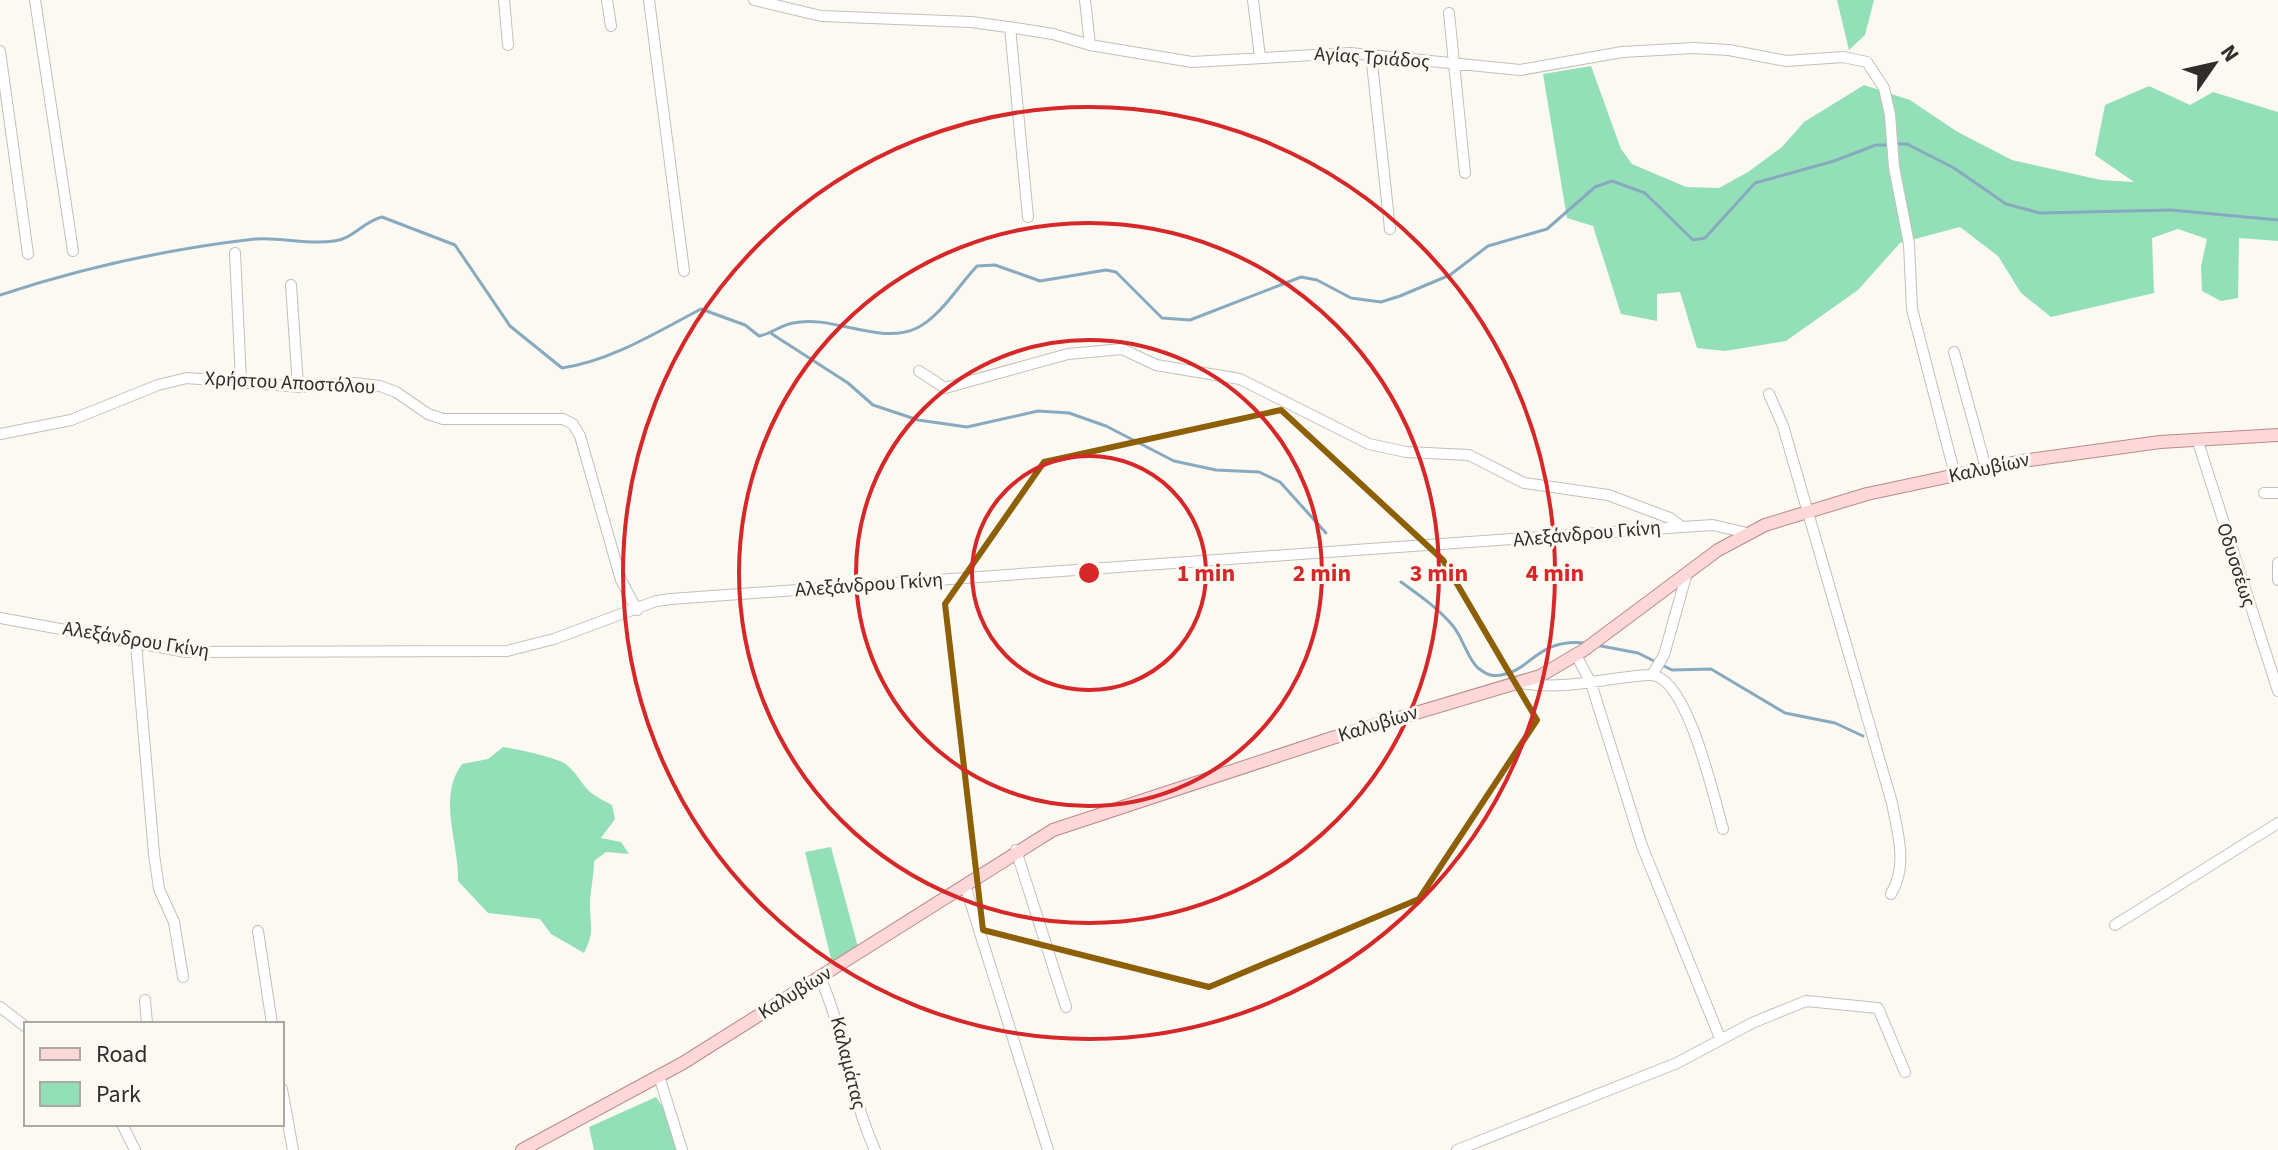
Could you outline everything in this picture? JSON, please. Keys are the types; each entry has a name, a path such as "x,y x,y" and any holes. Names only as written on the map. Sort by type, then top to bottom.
{"main road":[{"name":"Καλυβίων","path":"522,1150 659,1076 904,927 1016,850 1075,820 1345,733 1522,683 1580,653 1687,573 1747,533 1867,494 1986,468 2062,454 2197,439 2278,435"}],"street":[{"path":"35,0 73,251"},
{"path":"504,0 508,45"},
{"path":"607,0 611,26"},
{"path":"649,0 684,271"},
{"name":"Αγίας Τριάδος","path":"754,0 856,19 971,22 1010,27 1181,61 1321,53 1371,54 1520,70 1622,52 1694,48 1729,50 1786,61 1854,57 1867,62 1884,88 1894,167 1909,244 1912,309 1955,475"},
{"path":"1085,0 1090,45"},
{"path":"1253,0 1260,57"},
{"path":"1449,13 1465,173"},
{"path":"1010,27 1028,217"},
{"path":"0,51 28,254"},
{"path":"1371,54 1390,229"},
{"path":"235,253 241,381"},
{"path":"291,285 298,386"},
{"path":"919,371 945,388 1068,354 1122,349 1156,365 1240,379 1369,444 1406,452 1469,455 1524,483 1581,488 1608,495 1670,518 1682,527"},
{"path":"1954,352 1986,468"},
{"name":"Χρήστου Αποστόλου","path":"0,434 71,420 158,385 187,378 298,386 354,383 380,386 396,392 428,414 443,419 563,419 573,424 580,436 621,580 637,610"},
{"path":"1769,394 1783,426 1892,803 1901,849 1900,878 1891,894"},
{"name":"Οδυσσέως","path":"2197,439 2278,691"},
{"path":"2264,493 2278,493"},
{"name":"Αλεξάνδρου Γκίνη","path":"0,618 186,652 511,651 656,601 685,598 1215,559 1438,547 1713,525 1747,533"},
{"path":"2278,563 2278,580"},
{"path":"1655,672 1664,655 1687,573"},
{"path":"136,644 154,854 159,889 174,922 183,977"},
{"path":"1580,653 1642,846 1720,1038"},
{"path":"1522,683 1546,688 1655,672 1678,695 1723,829"},
{"path":"2115,925 2278,823"},
{"path":"1016,850 1066,1007"},
{"path":"965,885 1048,1150"},
{"path":"258,931 272,1022"},
{"name":"Καλαμάτας","path":"820,977 840,1025 863,1123 875,1150"},
{"path":"145,1000 147,1022"},
{"path":"1457,1150 1677,1063 1720,1038 1806,1001 1878,1008 1905,1072"},
{"path":"0,1007 22,1023"},
{"path":"0,1018 22,1023"},
{"path":"659,1076 682,1150"},
{"path":"284,1100 293,1150"},
{"path":"123,1126 135,1150"}],"highlighted area":[{"path":"1281,410 1443,560 1537,720 1419,899 1209,987 983,930 945,604 1044,462"}],"green space":[{"path":"1837,0 1874,0 1865,35 1849,50"},
{"path":"1591,66 1621,149 1632,164 1686,187 1719,188 1748,172 1782,147 1804,122 1864,85 1910,100 1956,131 2012,160 2101,180 2134,182 2095,155 2105,105 2149,86 2190,105 2213,92 2278,112 2278,241 2239,238 2238,298 2221,301 2202,291 2201,266 2207,239 2178,229 2152,238 2154,293 2051,317 2021,293 1998,256 1960,227 1900,243 1858,290 1786,341 1725,351 1697,348 1680,292 1657,294 1657,321 1621,314 1593,226 1567,218 1543,74"},
{"path":"503,747 564,763 590,792 612,805 615,819 601,838 621,842 629,854 606,852 594,861 591,932 584,953 551,934 540,919 488,913 458,881 450,806 455,777 462,764 488,759"},
{"path":"831,847 858,947 832,963 805,852"},
{"path":"656,1097 669,1115 678,1150 594,1150 589,1127"}],"waterway":[{"path":"1897,144 1907,144 1954,168 2006,204 2040,213 2171,210 2278,220"},
{"path":"0,295 95,268 190,248 255,239 341,240 382,217 455,245 510,326 562,368 616,352 701,309 745,325 759,336 789,324 808,321 872,332 903,333 934,316 977,266 995,265 1040,281 1106,270 1116,272 1162,318 1190,320 1301,277 1317,280 1351,298 1381,302 1400,296 1450,275 1488,246 1547,229 1595,187 1612,181 1645,193 1693,240 1705,238 1755,183 1834,161 1876,145 1889,145"},
{"path":"772,334 848,383 873,405 918,420 967,427 1038,411 1069,413 1106,426 1174,461 1216,470 1259,472 1280,482 1326,533"},
{"path":"1401,582 1447,619 1474,664 1489,674 1497,676 1511,672 1556,645 1585,643"},
{"path":"1596,645 1638,653 1672,670 1711,669 1785,713 1835,723 1863,736"}]}
